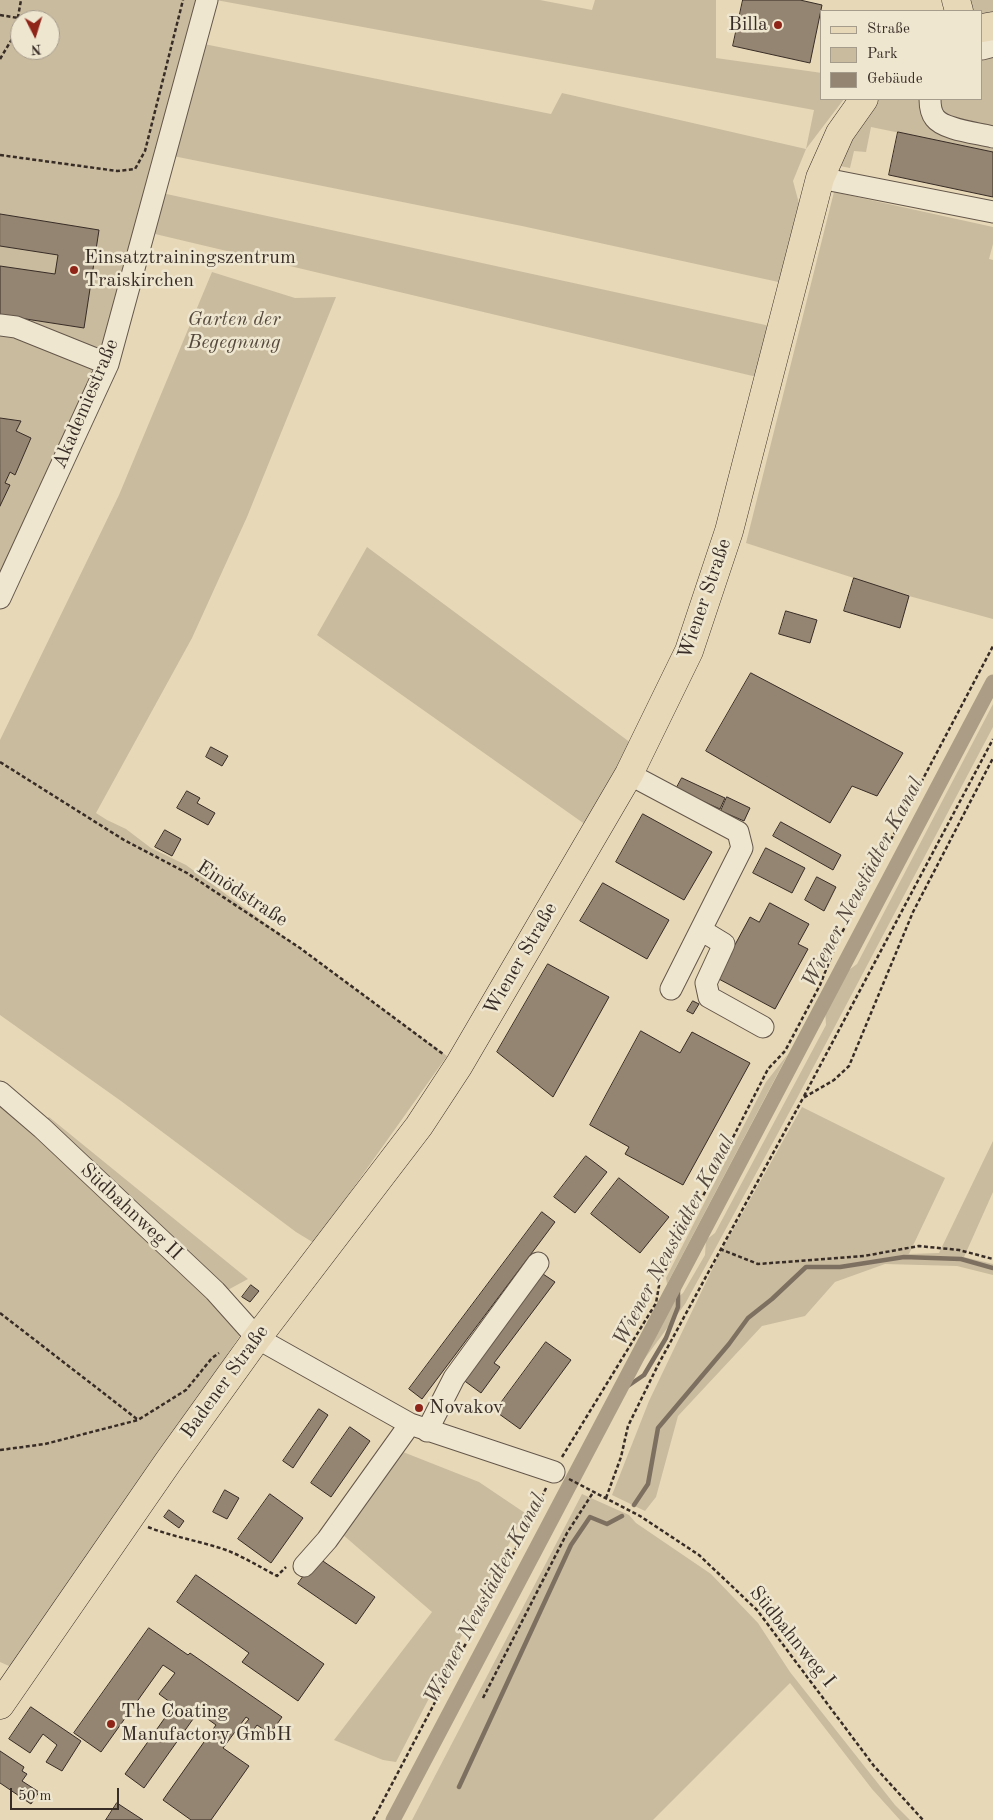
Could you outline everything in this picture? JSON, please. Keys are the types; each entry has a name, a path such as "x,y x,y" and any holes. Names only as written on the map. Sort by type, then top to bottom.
{"main road":[{"name":"Wiener Straße","path":"458,1065 629,774 689,651 729,530 820,178 840,133 863,100"},
{"name":"Badener Straße","path":"0,1705 257,1338 419,1126 458,1065"}],"street":[{"name":"Akademiestraße","path":"0,598 108,364 208,0"},
{"path":"930,100 930,106 935,118 945,126 993,136"},
{"path":"820,178 993,212"},
{"path":"0,325 16,327 108,364"},
{"path":"629,774 738,832 742,848 671,989"},
{"path":"701,930 724,944 706,983 709,997 763,1027"},
{"name":"Südbahnweg II","path":"0,1092 42,1128 215,1291 257,1338 419,1428 554,1472"},
{"path":"304,1566 419,1428 538,1264"}],"path":[{"path":"0,155 117,171 136,169 145,151 184,0"},
{"path":"0,59 10,43"},
{"path":"373,1820 533,1516 554,1472 656,1302 660,1280 664,1271 768,1069 785,1051 820,986 837,942 993,646"},
{"path":"606,1498 621,1457 628,1426 658,1365 803,1098 993,739"},
{"path":"803,1098 834,1080 849,1066 913,912 993,758"},
{"name":"Einödstraße","path":"0,762 124,840 187,873 292,943 458,1065"},
{"path":"720,1249 758,1264 864,1256 919,1246 959,1250 993,1259"},
{"path":"0,1313 138,1420"},
{"path":"0,1450 45,1444 138,1420 186,1390 212,1358 224,1350"},
{"name":"Südbahnweg I","path":"586,1487 640,1516 699,1555 757,1610 874,1766 923,1820"},
{"path":"483,1698 567,1532 594,1491"},
{"path":"128,1520 175,1537 225,1550 249,1560 277,1576 294,1559 304,1566"}],"green space":[{"path":"0,0 198,0 103,353 0,577 0,506 9,486 5,483 10,472 15,474 31,439 16,431 0,418"},
{"path":"216,0 540,0 592,10 595,0 716,0 716,58 820,73 820,100 843,100 806,149 814,110"},
{"path":"967,0 993,0 993,15 983,17 983,10 970,10"},
{"path":"204,44 551,114 562,93 806,149 793,181 801,211 783,283 522,226 173,156"},
{"path":"993,53 993,129 948,121 937,100 983,100 983,55"},
{"path":"875,100 923,100 924,109 993,142 993,152 871,127 866,152 854,151 850,168 840,166 843,145"},
{"path":"834,192 993,227 993,244 989,259 993,260 993,619 909,596 746,543"},
{"path":"162,193 770,326 757,377 151,233"},
{"name":"Garten der Begegnung","path":"212,272 295,298 336,297 247,517 192,638 96,813 126,829 151,848 186,865 447,1056 314,1243 296,1232 121,1101 0,1015 0,740 119,495"},
{"path":"367,547 635,746 586,825 317,635"},
{"path":"993,704 993,727 796,1100 685,1304 637,1369 669,1305 683,1293 705,1255 706,1240 715,1233 826,1025 825,1008 842,975 857,964"},
{"path":"788,1054 667,1284 666,1278 766,1082"},
{"path":"0,1095 43,1122 49,1117 248,1279 224,1292 241,1334 16,1669 0,1662"},
{"path":"802,1107 945,1178 909,1254 939,1253 993,1141 993,1192 964,1257 993,1264 993,1275 957,1266 885,1264 835,1282 805,1316 762,1326 678,1416 656,1497 645,1511 612,1495 649,1401 719,1255"},
{"path":"398,1450 479,1482 525,1513 396,1762 383,1760 334,1740 432,1612 342,1534"},
{"path":"582,1494 629,1515 636,1523 711,1574 758,1623 790,1672 895,1805 910,1820 900,1820 872,1789 790,1683 653,1820 412,1820"}],"building":[{"name":"Billa","path":"743,0 800,0 822,5 810,63 733,46"},
{"path":"898,132 993,152 993,197 889,175"},
{"name":"Einsatztrainingszentrum Traiskirchen","path":"0,214 99,230 84,328 0,315 0,266 55,274 58,255 0,246"},
{"path":"0,418 21,421 16,431 31,438 15,475 10,472 5,483 10,485 0,506"},
{"path":"854,578 909,596 900,628 844,611"},
{"path":"786,611 817,620 810,643 779,634"},
{"path":"751,673 903,753 877,796 852,786 830,823 706,751"},
{"path":"211,747 228,756 222,766 206,757"},
{"path":"682,778 725,798 720,809 676,789"},
{"path":"187,791 200,798 197,803 215,813 208,825 177,808"},
{"path":"727,797 750,808 744,821 721,811"},
{"path":"643,814 712,852 684,900 616,862"},
{"path":"781,822 841,855 833,870 773,836"},
{"path":"165,830 181,839 172,856 155,847"},
{"path":"766,848 805,868 792,893 753,873"},
{"path":"817,877 836,887 824,911 805,900"},
{"path":"603,883 669,920 647,959 580,921"},
{"path":"770,903 809,924 798,944 808,949 775,1009 717,978 750,917 759,922"},
{"path":"548,964 609,997 553,1097 497,1052"},
{"path":"693,1001 699,1004 693,1014 687,1011"},
{"path":"641,1031 680,1053 692,1032 750,1063 683,1185 625,1154 629,1147 590,1125"},
{"path":"586,1156 607,1172 575,1213 554,1197"},
{"path":"619,1178 669,1217 640,1253 591,1214"},
{"path":"542,1212 555,1222 422,1399 409,1389"},
{"path":"543,1274 555,1282 494,1363 500,1367 481,1393 462,1379"},
{"path":"251,1285 259,1291 250,1302 242,1297"},
{"path":"546,1342 571,1360 520,1429 495,1411"},
{"path":"319,1409 328,1415 293,1468 283,1461"},
{"path":"350,1427 370,1441 331,1497 311,1483"},
{"path":"225,1490 239,1498 227,1519 213,1512"},
{"path":"270,1494 303,1518 271,1563 238,1539"},
{"path":"169,1510 184,1521 179,1528 164,1517"},
{"path":"317,1557 375,1597 356,1624 298,1584"},
{"path":"196,1575 324,1664 298,1701 242,1662 249,1653 177,1602"},
{"path":"149,1628 188,1655 190,1653 282,1717 270,1734 257,1725 252,1732 243,1726 249,1719 246,1717 223,1748 249,1766 211,1820 191,1820 163,1800 216,1725 198,1712 144,1788 125,1774 174,1705 159,1694 175,1673 163,1665 101,1752 74,1733"},
{"path":"31,1707 81,1741 62,1771 46,1762 57,1745 43,1734 30,1753 9,1739"},
{"path":"0,1751 24,1767 22,1771 27,1774 22,1781 39,1792 31,1804 0,1783"},
{"path":"117,1803 143,1820 106,1820"}],"waterway":[{"name":"Wiener Neustädter Kanal","path":"393,1820 993,682"},
{"path":"634,1505 648,1484 658,1428 729,1344 748,1318 772,1299 806,1267 840,1267 904,1257 961,1259 993,1268"},
{"path":"619,1392 644,1375 666,1338 678,1307 678,1280"},
{"path":"459,1787 571,1545 590,1517 607,1524 622,1516"}],"place":[{"name":"Billa","path":"778,25"},
{"name":"Einsatztrainingszentrum Traiskirchen","path":"74,270"},
{"name":"Novakov","path":"419,1408"},
{"name":"The Coating Manufactory GmbH","path":"111,1724"}]}
